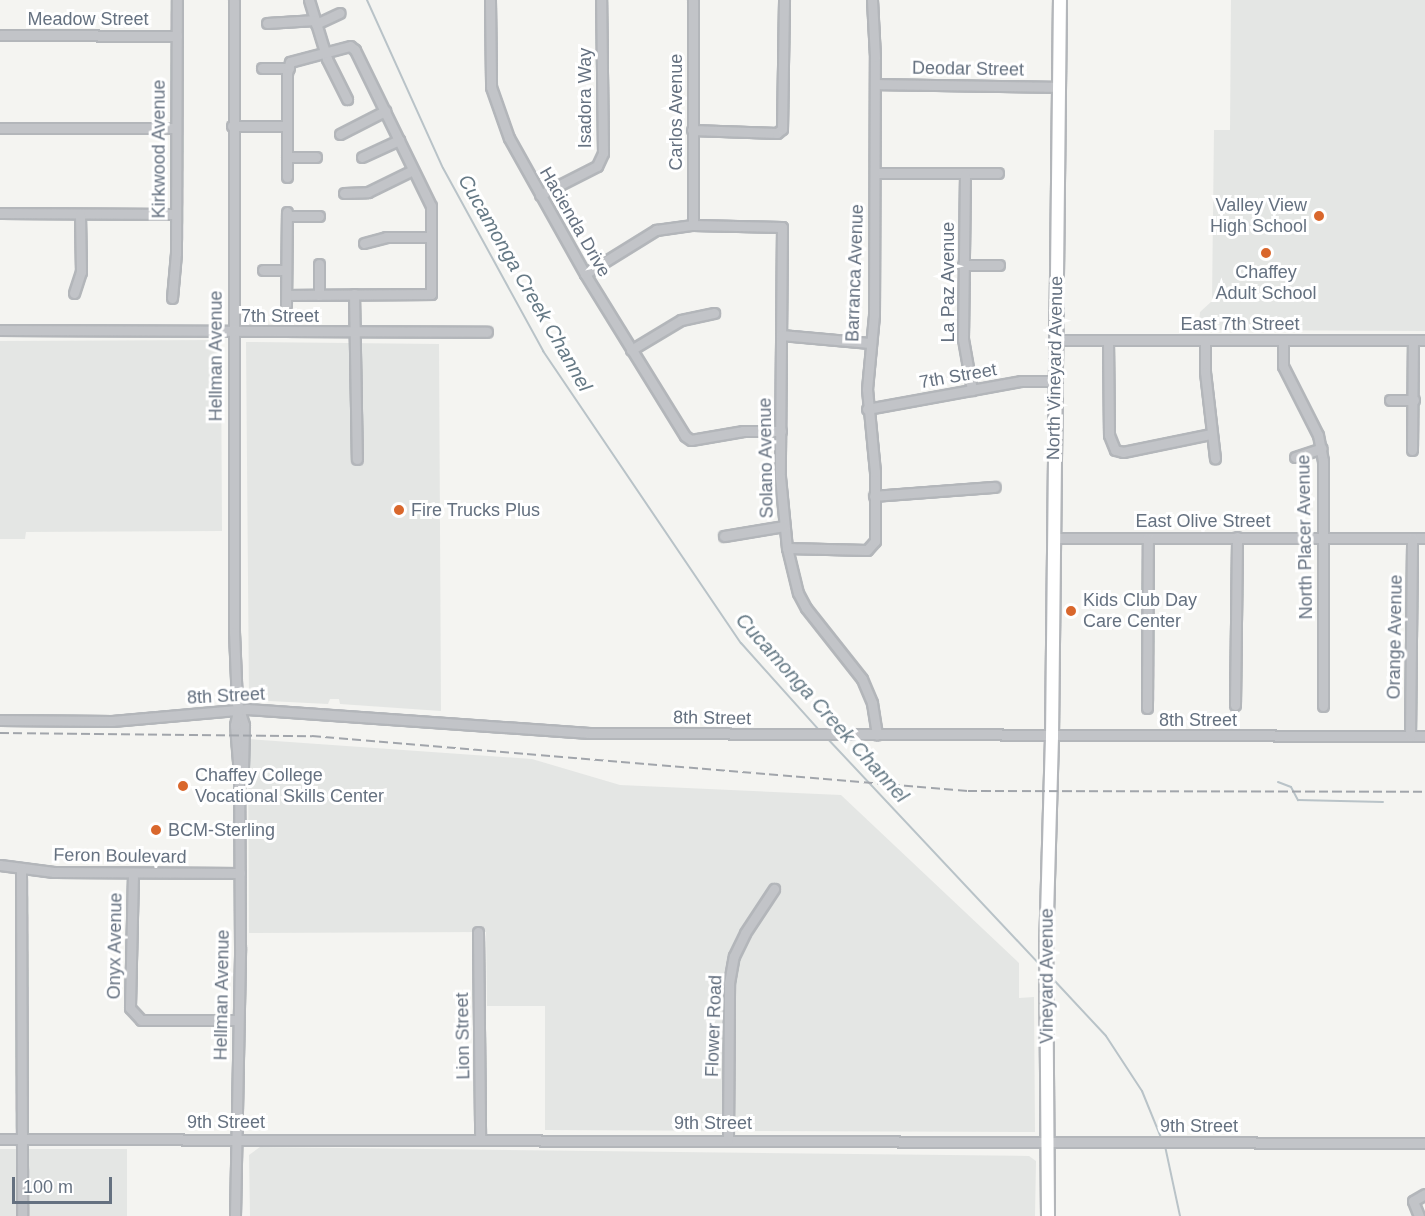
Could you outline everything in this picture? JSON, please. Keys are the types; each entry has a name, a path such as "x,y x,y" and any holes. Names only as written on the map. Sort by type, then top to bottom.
{"main road":[{"name":"North Vineyard Avenue","path":"1052,737 1060,0"},
{"name":"Vineyard Avenue","path":"1048,1216 1045,992 1052,737"}],"street":[{"name":"Kirkwood Avenue","path":"172,298 177,0"},
{"name":"Hellman Avenue","path":"234,0 232,332 238,711 244,724 243,768 239,774 240,873 235,1216"},
{"path":"309,0 325,51 346,99"},
{"name":"Hacienda Drive","path":"490,0 490,87 509,138 585,274 631,350 691,440 743,431 781,431"},
{"name":"Isadora Way","path":"540,195 600,160 601,0"},
{"name":"Carlos Avenue","path":"693,0 693,225"},
{"path":"692,130 777,133 782,129 784,0"},
{"name":"Barranca Avenue","path":"787,548 867,550 873,546 874,496 867,409 874,173 875,84 872,0"},
{"path":"267,23 316,22 340,13"},
{"name":"Meadow Street","path":"0,35 177,36"},
{"path":"287,177 286,126 289,68 299,58 343,45 356,50 431,206 431,294 319,295 287,300 287,214 320,216"},
{"path":"262,68 289,68"},
{"name":"Deodar Street","path":"875,84 1060,87"},
{"path":"340,134 385,111"},
{"path":"232,126 286,126"},
{"path":"0,128 176,128"},
{"path":"362,157 399,140"},
{"path":"287,157 316,157"},
{"path":"344,193 368,192 414,170"},
{"path":"874,173 998,173"},
{"name":"La Paz Avenue","path":"965,174 963,339 972,390"},
{"path":"0,213 174,214"},
{"path":"74,293 81,272 80,214"},
{"path":"585,274 656,230 693,225"},
{"name":"Solano Avenue","path":"693,225 782,228 781,431 784,526 787,548 798,593 806,608 862,679 872,703 877,735"},
{"path":"364,243 386,237 431,237"},
{"path":"319,264 319,295"},
{"path":"963,265 999,265"},
{"path":"263,270 286,270"},
{"path":"354,294 353,332 357,342 357,459"},
{"path":"631,350 681,320 714,313"},
{"name":"7th Street","path":"0,330 487,332"},
{"path":"781,335 870,343"},
{"name":"East 7th Street","path":"1055,340 1425,340"},
{"path":"1108,340 1109,435 1115,450 1123,452 1212,434"},
{"path":"1206,340 1215,458"},
{"name":"North Placer Avenue","path":"1283,340 1283,366 1322,448 1323,706"},
{"path":"1412,450 1413,340"},
{"name":"7th Street","path":"867,409 1020,381 1055,381"},
{"path":"1390,400 1414,400"},
{"path":"1295,458 1322,448"},
{"path":"874,496 995,488"},
{"path":"724,536 784,526"},
{"path":"1235,705 1237,537"},
{"name":"East Olive Street","path":"1053,538 1425,538"},
{"path":"1147,708 1148,538"},
{"name":"Orange Avenue","path":"1410,736 1412,538"},
{"name":"8th Street","path":"0,720 112,721 238,711 296,711 589,733 1052,737 1425,736"},
{"name":"Feron Boulevard","path":"0,865 134,874 240,873"},
{"path":"21,868 24,1139 22,1216"},
{"name":"Onyx Avenue","path":"134,874 130,1008 137,1017 237,1020"},
{"name":"Flower Road","path":"728,1140 729,983 734,956 745,933 774,889"},
{"name":"Lion Street","path":"478,932 480,1139"},
{"name":"9th Street","path":"0,1139 1425,1143"},
{"path":"1419,1216 1413,1201 1425,1194"}],"shaded area":[{"name":"Valley View High School","path":"1231,0 1425,0 1425,331 1198,330 1200,312 1212,301 1214,130 1230,130"},
{"path":"221,340 222,531 26,532 25,539 0,539 0,341"},
{"path":"246,342 439,344 441,711 340,704 339,699 330,699 328,704 249,700"},
{"path":"248,739 532,759 620,785 841,795 1019,963 1019,998 1034,997 1035,1132 545,1130 545,1006 487,1006 486,932 249,933"},
{"path":"260,1147 1029,1156 1036,1161 1035,1216 250,1216 249,1155"},
{"path":"0,1149 127,1149 127,1216 0,1216"}],"waterway":[{"name":"Cucamonga Creek Channel","path":"367,0 443,168 543,351 741,643 820,731"},
{"name":"Cucamonga Creek Channel","path":"826,737 1042,967"},
{"path":"1278,782 1291,787 1298,800 1383,802"},
{"name":"Cucamonga Creek Channel","path":"1052,978 1106,1036 1142,1091 1162,1140"},
{"name":"Cucamonga Creek Channel","path":"1165,1146 1180,1216"}],"railway":[{"path":"0,733 312,736 968,791 1425,792"}],"place":[{"name":"Valley View High School","path":"1319,216"},
{"name":"Chaffey Adult School","path":"1266,253"},
{"name":"Fire Trucks Plus","path":"399,510"},
{"name":"Kids Club Day Care Center","path":"1071,611"},
{"name":"Chaffey College Vocational Skills Center","path":"183,786"},
{"name":"BCM-Sterling","path":"156,830"}]}
